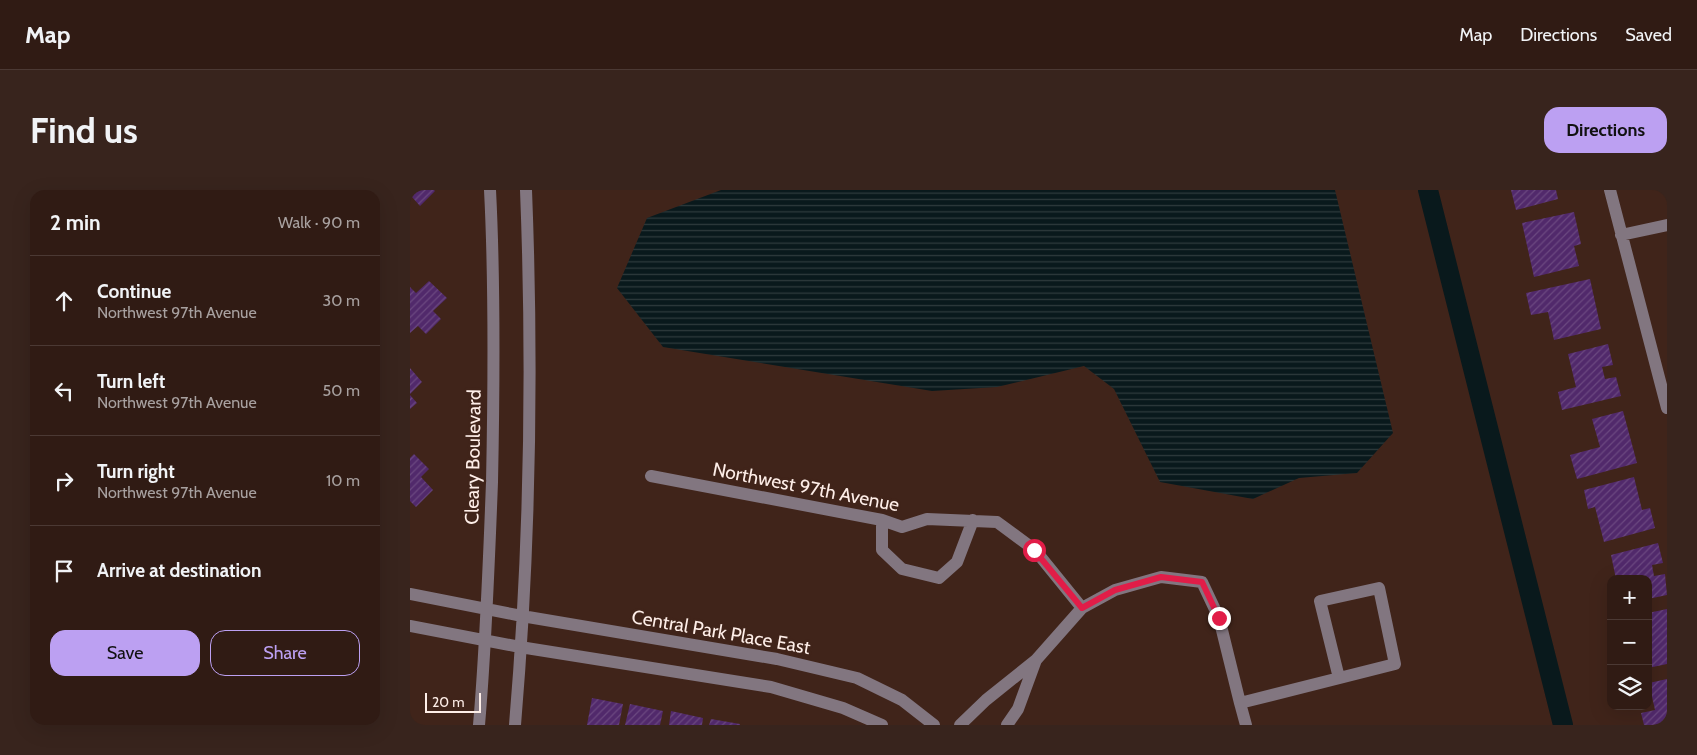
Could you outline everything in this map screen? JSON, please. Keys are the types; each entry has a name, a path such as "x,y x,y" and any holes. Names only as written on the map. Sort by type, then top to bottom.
{"street":[{"name":"Cleary Boulevard","path":"479,725 488,609 494,405 490,190"},
{"path":"515,725 529,452 530,380 526,190"},
{"path":"1610,190 1667,408"},
{"path":"1621,235 1667,225"},
{"name":"Northwest 97th Avenue","path":"651,476 882,520 902,527 927,520 997,522 1034,550 1082,608"},
{"path":"882,520 882,550 902,569 939,578 957,562 973,520"},
{"path":"960,725 986,700 1036,660 1082,608 1115,590 1161,577 1202,582 1219,618 1246,725"},
{"path":"1240,704 1395,664 1378,588 1320,601 1339,678"},
{"name":"Central Park Place East","path":"410,594 522,616 777,659 857,678 902,700 934,725"},
{"path":"410,626 520,647 771,687 844,708 882,725"},
{"path":"1007,725 1018,709 1036,660"}],"shaded area":[{"path":"721,190 1335,190 1393,433 1357,473 1299,478 1253,499 1160,482 1114,389 1084,366 997,387 932,391 663,347 617,288 647,218"}],"building":[{"path":"410,190 435,191 420,206 412,197 410,200"},
{"path":"1511,190 1556,190 1558,199 1516,210"},
{"path":"1574,212 1581,244 1574,246 1579,266 1534,277 1522,223"},
{"path":"1590,279 1601,329 1554,340 1548,312 1531,315 1526,293"},
{"path":"429,281 447,298 433,311 441,319 426,334 418,326 410,333 410,287 416,293"},
{"path":"1608,344 1613,365 1602,367 1605,379 1616,377 1621,396 1562,410 1558,392 1576,387 1568,354"},
{"path":"410,368 422,382 410,394"},
{"path":"410,395 417,403 410,409"},
{"path":"1623,411 1637,463 1577,479 1570,455 1600,447 1592,419"},
{"path":"414,454 429,469 421,477 433,490 416,507 410,501 410,458"},
{"path":"1634,477 1642,510 1650,508 1655,528 1604,542 1595,507 1588,509 1584,490"},
{"path":"1658,543 1663,563 1652,565 1654,576 1665,574 1667,595 1652,598 1652,575 1615,575 1611,555"},
{"path":"1667,609 1667,664 1652,667 1652,620 1652,612"},
{"path":"1667,679 1667,725 1644,725 1641,713 1655,710 1652,696 1652,682"},
{"path":"592,698 623,704 619,725 587,725"},
{"path":"630,704 663,711 660,725 625,725"},
{"path":"671,711 703,718 702,725 669,725"},
{"path":"711,719 740,724 740,725 709,725"}],"waterway":[{"path":"1428,190 1563,725"}],"route":[{"path":"1034,550 1082,608 1115,590 1161,577 1202,582 1219,618"}]}
